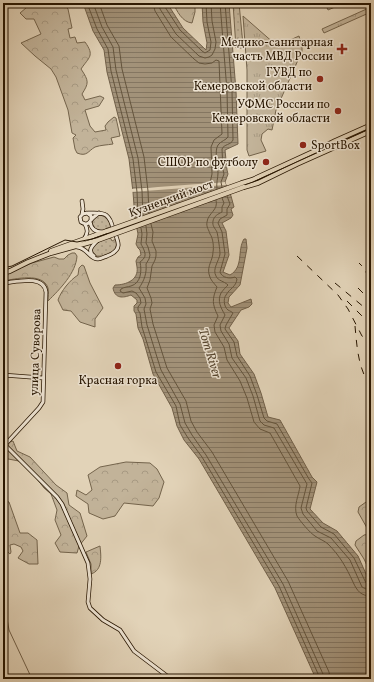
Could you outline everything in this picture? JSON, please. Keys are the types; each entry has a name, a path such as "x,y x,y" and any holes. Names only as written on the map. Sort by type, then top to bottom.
{"main road":[{"path":"243,185 371,125"},
{"path":"243,185 258,183 371,131"},
{"name":"Кузнецкий мост","path":"108,233 243,185"},
{"path":"83,240 87,230 85,224 80,220 83,209 82,201 87,213 91,216 90,221 92,228 100,232 108,233"},
{"path":"85,224 88,224 99,213"},
{"path":"74,247 82,248 95,259 103,258 114,253 119,243 109,218 105,214 82,214"},
{"path":"3,272 53,250 108,233"},
{"path":"107,256 97,257 91,254 90,249 98,240 108,233"},
{"path":"3,272 46,255 98,240"},
{"name":"улица Суворова","path":"3,283 24,280 36,281 41,283 46,292 43,400 41,406 4,445"},
{"path":"3,375 43,378"},
{"path":"4,445 58,497 62,504 88,563 90,579 88,602 90,608 103,620 120,630 134,651 171,679"}],"green space":[{"path":"23,3 63,3 68,9 72,28 68,29 70,38 75,37 77,43 85,42 90,50 90,56 81,69 87,79 86,87 82,94 85,100 100,96 104,98 99,106 85,110 90,126 95,132 106,130 105,126 108,122 114,117 116,118 120,136 111,138 113,144 95,147 85,154 77,153 73,138 76,135 72,133 68,110 56,77 51,69 21,43 41,34 34,19 26,19 20,13 26,8"},
{"path":"173,3 195,3 195,12 192,23 185,21 178,13"},
{"path":"233,3 239,3 242,48 236,48"},
{"path":"325,3 341,3 342,4 328,10"},
{"path":"371,7 371,12 324,33 322,29"},
{"path":"243,16 275,44 279,45 299,36 302,46 302,51 276,110 272,130 268,129 262,134 261,140 266,151 249,156 247,150 247,70"},
{"path":"98,215 105,217 111,227 102,231 94,228 93,220"},
{"path":"110,237 112,241 116,239 116,248 114,251 108,255 95,256 91,251 93,246"},
{"path":"72,253 75,253 77,256 71,275 48,301 48,288 41,280 35,278 21,278 3,281 3,274 32,263 54,257 64,259"},
{"path":"82,265 84,266 90,283 103,308 95,319 95,327 80,322 71,311 63,310 58,300 66,286 78,275 79,268"},
{"path":"13,441 17,451 30,457 56,485 67,493 69,505 80,513 87,536 79,546 77,553 60,552 55,543 61,535 55,520 57,510 51,494 44,488 24,462 3,458 3,448 9,442"},
{"path":"126,462 150,463 157,469 164,482 159,498 153,506 124,503 115,516 103,519 89,513 88,504 76,496 77,490 86,495 92,490 88,475 100,467"},
{"path":"3,500 9,502 20,533 28,533 37,540 38,564 29,564 18,558 23,551 21,547 14,544 10,545 10,554 3,548"},
{"path":"366,502 371,508 371,574 355,545 356,541 364,535 370,534 358,512 359,507"},
{"path":"100,546 101,558 99,566 95,572 91,574 91,564 86,552"}],"water":[{"name":"Tom River","path":"83,3 167,3 183,28 206,50 207,43 203,22 202,3 229,3 236,91 238,144 225,150 228,174 225,182 234,207 231,209 233,215 231,218 222,223 226,231 229,255 223,272 230,275 237,268 242,243 244,239 246,239 247,248 240,285 229,297 228,303 231,307 251,299 252,304 241,310 229,328 238,341 240,354 254,374 268,417 280,420 312,477 317,482 310,509 323,523 337,531 358,556 371,585 371,679 316,679 275,588 199,459 184,440 177,426 172,408 153,374 143,339 138,328 136,314 134,311 134,306 137,303 137,300 131,295 125,297 117,296 114,292 113,288 115,285 127,283 134,278 137,272 136,261 141,255 136,244 138,234 129,159 107,72 104,50 93,31"}],"pier":[{"path":"225,182 226,185 131,192 131,189"}],"waterway":[{"path":"5,607 9,630 32,679"}],"tram line":[{"path":"3,268 12,266 65,240 77,242 92,239 253,182 371,128"}],"railway":[{"path":"297,256 338,295 348,309 362,336 371,344"},
{"path":"371,275 359,263 364,268 371,282"},
{"path":"335,283 371,313"},
{"path":"358,288 371,303"},
{"path":"347,301 371,325"},
{"path":"355,326 363,373 371,387"}],"place":[{"name":"Медико-санитарная часть МВД России","path":"342,49"},
{"name":"ГУВД по Кемеровской области","path":"320,79"},
{"name":"УФМС России по Кемеровской области","path":"338,111"},
{"name":"SportBox","path":"303,145"},
{"name":"СШОР по футболу","path":"266,162"},
{"name":"Красная горка","path":"118,366"}]}
